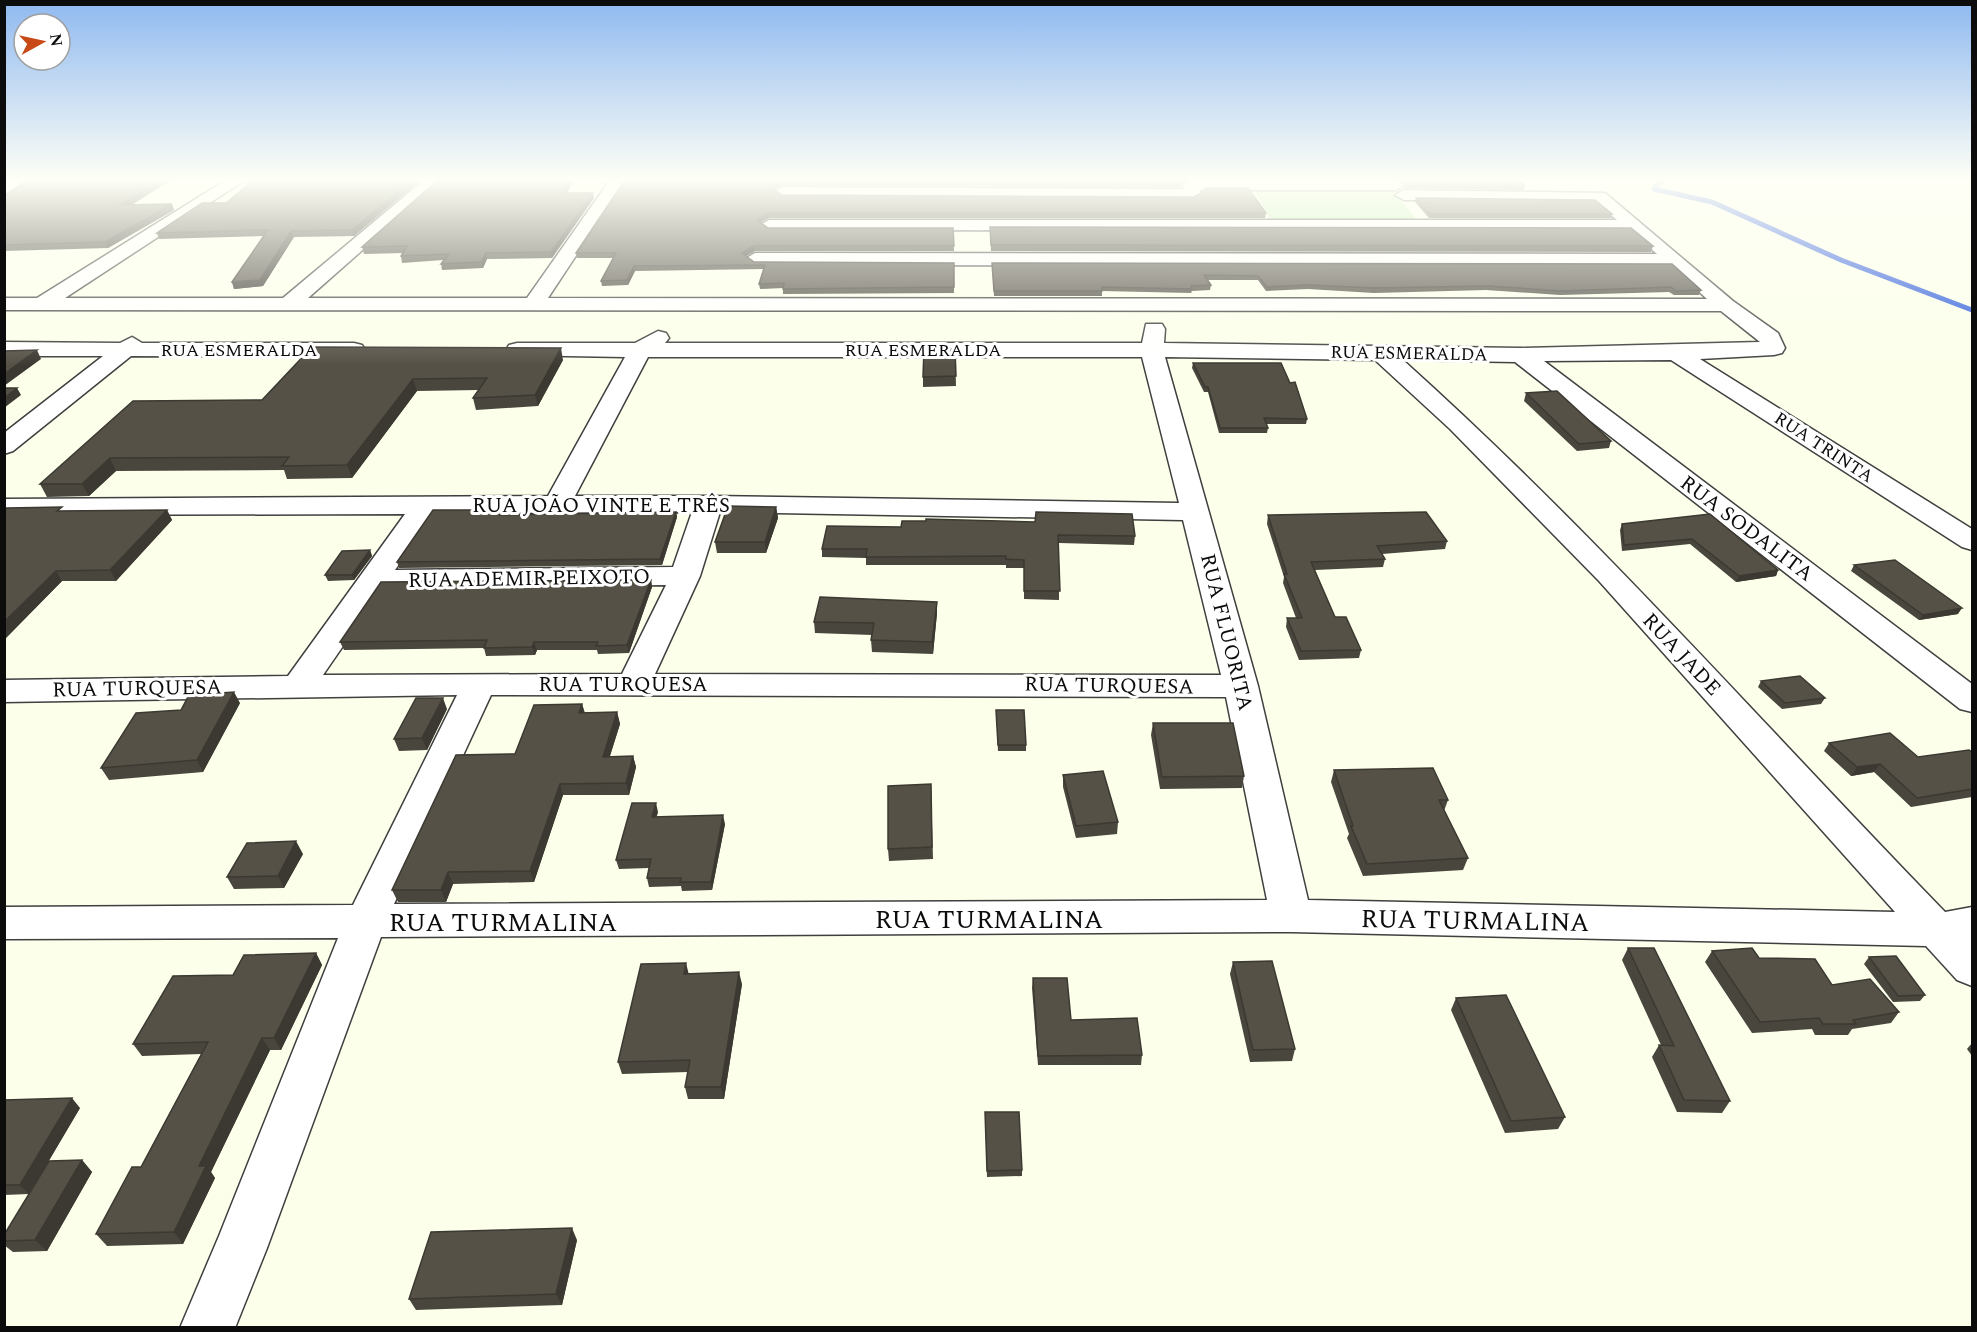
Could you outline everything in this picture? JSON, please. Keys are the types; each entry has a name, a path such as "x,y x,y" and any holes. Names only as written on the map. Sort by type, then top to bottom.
{"street":[{"path":"41,304 139,242"},
{"path":"288,304 361,242"},
{"path":"532,306 576,242"},
{"path":"745,281 762,242"},
{"path":"983,304 985,242"},
{"path":"1214,242 1236,305"},
{"path":"1440,242 1487,306"},
{"path":"1655,242 1726,305"},
{"path":"556,506 641,349 689,317 702,304 745,281 984,260 1676,260"},
{"path":"745,281 983,304 1726,305"},
{"path":"4,446 182,303"},
{"path":"4,304 532,306 702,304"},
{"path":"1152,350 1156,305"},
{"name":"RUA ESMERALDA","path":"499,350 1152,350 1521,355 1676,353 1774,348 1770,338 1726,305"},
{"name":"RUA ESMERALDA","path":"4,349 380,350"},
{"name":"RUA FLUORITA","path":"1152,350 1197,512 1241,686 1291,916"},
{"name":"RUA JADE","path":"1380,352 1497,460 1954,926 1972,968"},
{"name":"RUA TRINTA","path":"1676,353 1972,541"},
{"name":"RUA SODALITA","path":"1521,355 1972,701"},
{"path":"634,684 685,576 709,504"},
{"name":"RUA JOÃO VINTE E TRÊS","path":"4,507 709,504 1197,512"},
{"path":"299,685 425,506"},
{"name":"RUA ADEMIR PEIXOTO","path":"373,579 685,576"},
{"name":"RUA TURQUESA","path":"4,691 479,684 922,683 1241,686"},
{"path":"207,1328 241,1248 365,923 479,684"},
{"name":"RUA TURMALINA","path":"4,923 365,923 1291,916 1954,926"}],"building":[{"path":"4,242 100,242 4,245"},
{"path":"260,242 284,242 260,280 232,282"},
{"path":"367,242 558,242 551,252 486,253 481,262 441,264 449,254 401,256 407,246 362,247"},
{"path":"583,242 954,242 954,246 754,246 742,253 754,262 954,263 954,287 783,289 784,283 759,284 765,265 634,266 627,280 601,281 616,253 576,253"},
{"path":"991,242 1648,242 1653,246 991,245"},
{"path":"992,263 1672,264 1701,290 1676,291 1671,287 1562,291 1488,286 1375,288 1308,285 1267,287 1258,276 1204,275 1211,285 1191,286 1192,289 1102,287 1102,291 994,291"},
{"path":"312,347 561,348 535,395 473,398 487,378 413,379 347,465 282,466 289,457 110,458 82,484 40,484 133,401 262,400"},
{"path":"924,349 955,349 956,376 923,377"},
{"path":"37,350 4,374 4,351"},
{"path":"1193,363 1281,363 1290,383 1295,382 1307,419 1264,418 1268,428 1220,428 1208,387 1205,387"},
{"path":"4,388 17,388 4,398"},
{"path":"1557,391 1611,441 1579,444 1526,393"},
{"path":"728,506 776,507 765,542 715,542"},
{"path":"62,507 57,511 167,510 110,570 56,571 4,622 4,509"},
{"path":"433,510 503,510 500,515 676,512 660,559 397,562"},
{"path":"1036,512 1132,514 1135,536 1058,535 1060,591 1024,591 1024,560 1006,559 1006,556 866,557 867,549 822,549 827,526 901,527 902,521 926,521 926,519 1035,522"},
{"path":"1426,512 1447,541 1377,546 1385,559 1311,562 1335,617 1346,617 1361,650 1301,651 1287,618 1302,618 1284,574 1287,574 1268,515"},
{"path":"1710,514 1778,570 1739,576 1692,539 1624,545 1622,524"},
{"path":"370,550 352,575 325,575 342,551"},
{"path":"1895,560 1962,608 1923,615 1854,565"},
{"path":"651,580 627,645 596,646 598,642 534,642 532,647 484,648 487,640 340,642 381,582"},
{"path":"820,597 937,602 932,642 871,640 874,623 814,622"},
{"path":"1800,676 1825,698 1785,703 1761,681"},
{"path":"234,692 197,760 101,768 136,713 181,710 189,695"},
{"path":"416,698 443,698 422,738 394,739"},
{"path":"582,704 579,713 617,712 603,757 633,756 626,783 560,784 530,871 448,872 441,890 392,890 456,755 515,754 534,705"},
{"path":"996,710 1024,710 1026,745 998,745"},
{"path":"1153,723 1233,723 1244,776 1162,777"},
{"path":"1890,733 1918,757 1969,750 1972,752 1972,789 1917,798 1880,764 1857,767 1829,743"},
{"path":"1433,768 1448,800 1439,800 1468,858 1367,864 1351,826 1353,826 1334,770"},
{"path":"1103,771 1118,822 1076,826 1063,775"},
{"path":"931,784 932,847 888,849 888,786"},
{"path":"632,803 656,803 652,817 723,815 711,882 680,882 681,878 647,878 651,859 616,860"},
{"path":"296,841 278,876 227,877 247,843"},
{"path":"1628,948 1654,948 1730,1101 1684,1100 1659,1045 1674,1046"},
{"path":"1752,948 1759,958 1815,959 1832,985 1870,979 1899,1012 1853,1020 1856,1024 1823,1024 1819,1018 1760,1022 1712,951"},
{"path":"316,953 274,1038 262,1038 199,1166 206,1166 174,1232 96,1234 132,1167 141,1167 208,1042 133,1044 173,976 233,975 244,955"},
{"path":"1896,956 1925,995 1898,996 1869,957"},
{"path":"1272,961 1295,1049 1253,1050 1233,962"},
{"path":"686,963 684,974 739,972 721,1087 685,1087 690,1060 618,1062 641,964"},
{"path":"1033,978 1067,978 1071,1020 1137,1018 1142,1055 1038,1056"},
{"path":"1506,995 1565,1117 1511,1121 1456,998"},
{"path":"72,1098 20,1185 4,1185 4,1100"},
{"path":"985,1112 1019,1112 1022,1170 987,1171"},
{"path":"82,1160 35,1240 4,1241 4,1235 49,1161"},
{"path":"572,1228 556,1294 409,1299 431,1232"}],"waterway":[{"path":"1801,242 1841,260 1972,310"}]}
